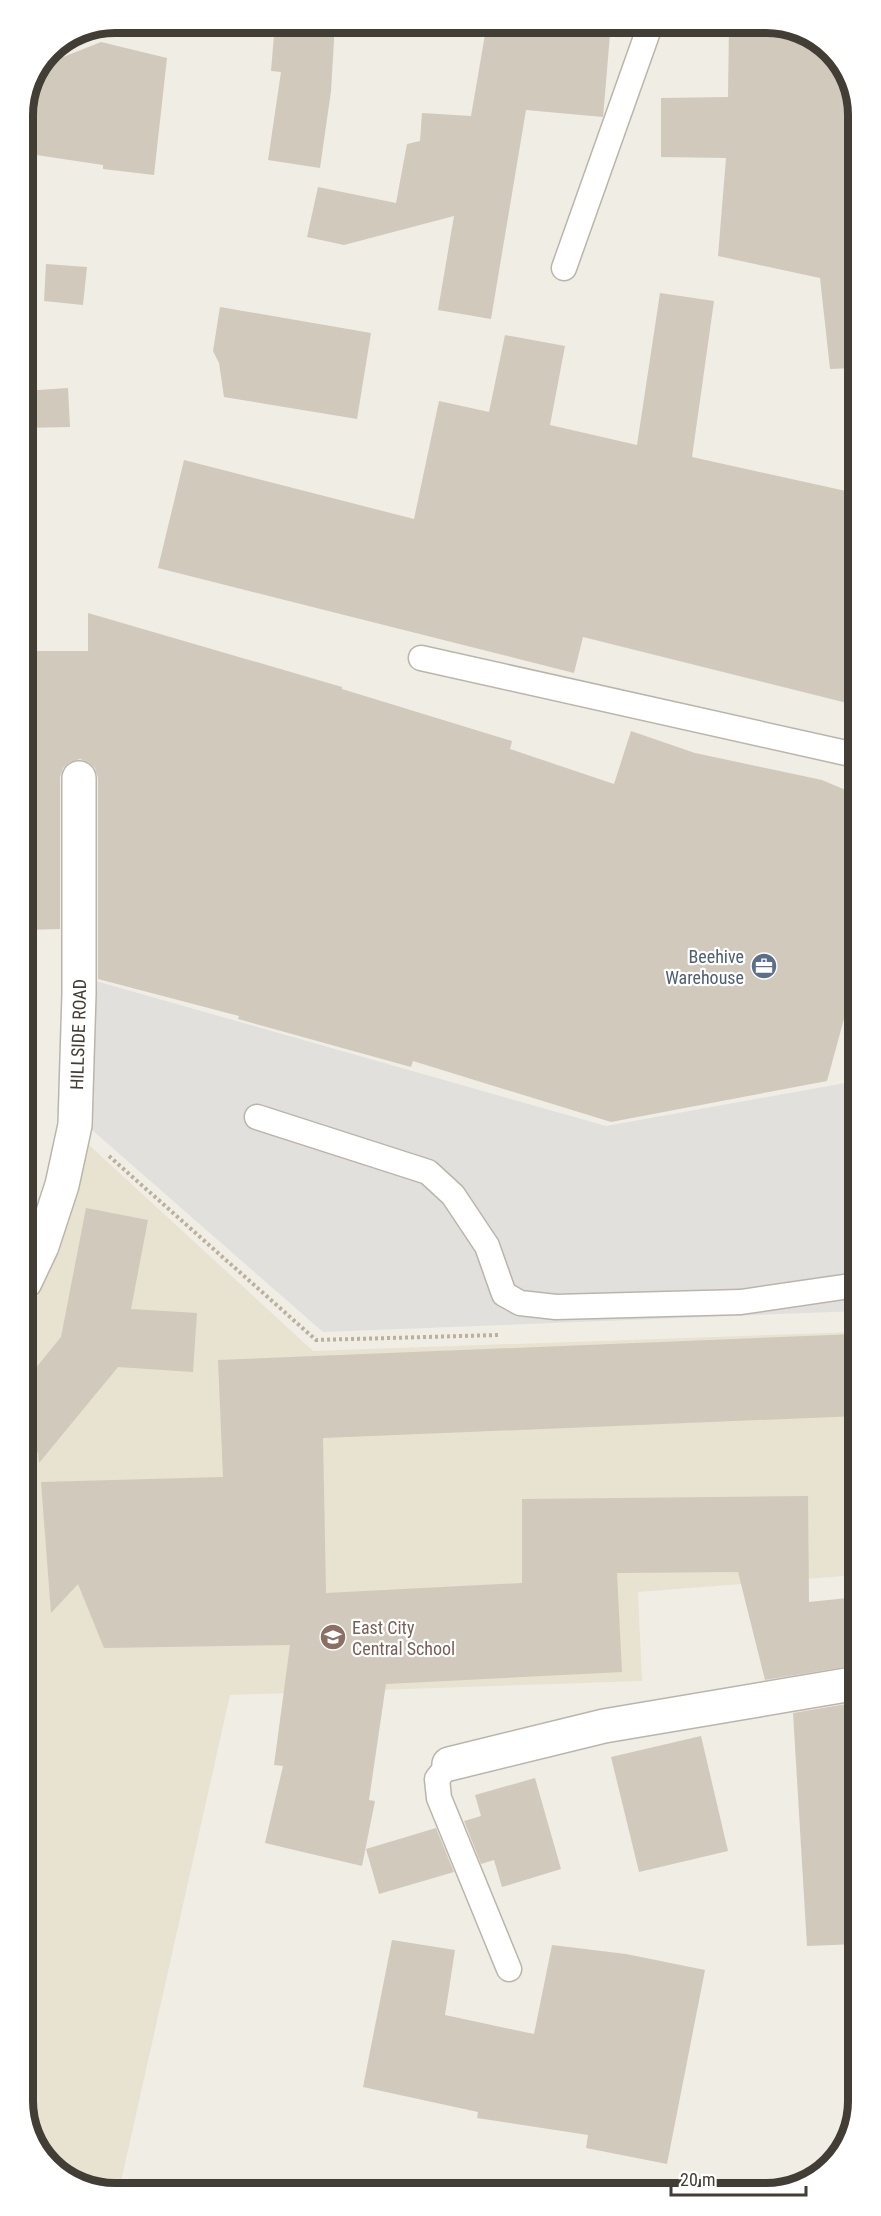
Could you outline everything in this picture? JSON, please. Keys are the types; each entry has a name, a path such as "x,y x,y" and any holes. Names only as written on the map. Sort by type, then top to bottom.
{"street":[{"name":"HILLSIDE ROAD","path":"33,1265 42,1246 62,1185 75,1125 79,994 79,778"},
{"path":"449,1764 604,1726 848,1685"}],"lane":[{"path":"564,268 647,33"},
{"path":"421,658 848,753"},
{"path":"257,1117 428,1172 453,1195 487,1246 504,1294 520,1303 556,1307 741,1302 848,1286"},
{"path":"449,1764 437,1779 439,1798 509,1969"}],"path":[{"path":"75,1125 316,1340 504,1334"}],"shaded area":[{"path":"85,978 606,1126 848,1082 848,1311 323,1332 84,1123"},
{"name":"East City Central School","path":"88,1144 313,1351 848,1332 848,1576 638,1592 642,1681 230,1695 121,2183 109,2183 83,2177 57,2159 37,2128 33,2102 33,1306 47,1277 67,1222"}],"building":[{"path":"274,33 334,33 331,91 320,168 268,160 281,72 271,71"},
{"path":"485,33 610,33 603,117 526,110 491,319 438,310 454,216 344,245 307,237 318,187 396,203 407,144 420,141 422,113 471,116"},
{"path":"729,33 772,33 798,39 824,57 844,88 848,115 848,368 830,369 820,278 718,256 726,158 661,157 661,98 728,97"},
{"path":"101,42 167,58 154,175 103,169 103,165 33,154 33,109 36,93 41,78 54,61"},
{"path":"46,264 87,267 83,305 44,301"},
{"path":"660,293 714,301 692,457 848,491 848,703 583,637 574,673 158,568 184,460 414,519 439,401 489,412 505,335 565,346 550,425 637,445"},
{"path":"220,307 371,333 357,419 224,397 219,363 213,351"},
{"path":"68,388 70,427 33,428 33,390"},
{"path":"88,613 342,687 342,689 512,741 510,749 614,784 631,731 695,753 822,780 848,791 848,1004 827,1081 611,1122 413,1061 411,1067 238,1019 239,1016 98,979 98,778 95,768 80,759 70,762 63,768 60,777 60,929 33,930 33,651 88,651"},
{"path":"86,1208 148,1220 131,1309 197,1313 193,1372 118,1367 39,1463 38,1452 33,1458 33,1371 61,1337"},
{"path":"848,1334 848,1416 323,1438 326,1593 522,1583 522,1499 808,1496 809,1602 848,1598 848,1666 765,1680 738,1572 617,1573 622,1672 386,1684 369,1800 375,1801 362,1866 265,1843 283,1766 274,1765 290,1645 104,1648 78,1584 51,1613 41,1482 223,1477 218,1360"},
{"path":"848,1704 848,1944 807,1946 793,1713"},
{"path":"701,1736 728,1851 639,1872 611,1757"},
{"path":"535,1778 561,1869 502,1887 494,1860 481,1864 464,1821 481,1816 475,1795"},
{"path":"436,1828 454,1872 379,1894 366,1849"},
{"path":"392,1940 455,1950 445,2015 534,2034 552,1945 626,1954 705,1970 667,2164 586,2148 588,2135 477,2118 478,2112 363,2087"}],"place":[{"name":"Beehive Warehouse","path":"764,966"},
{"name":"East City Central School","path":"333,1637"}]}
